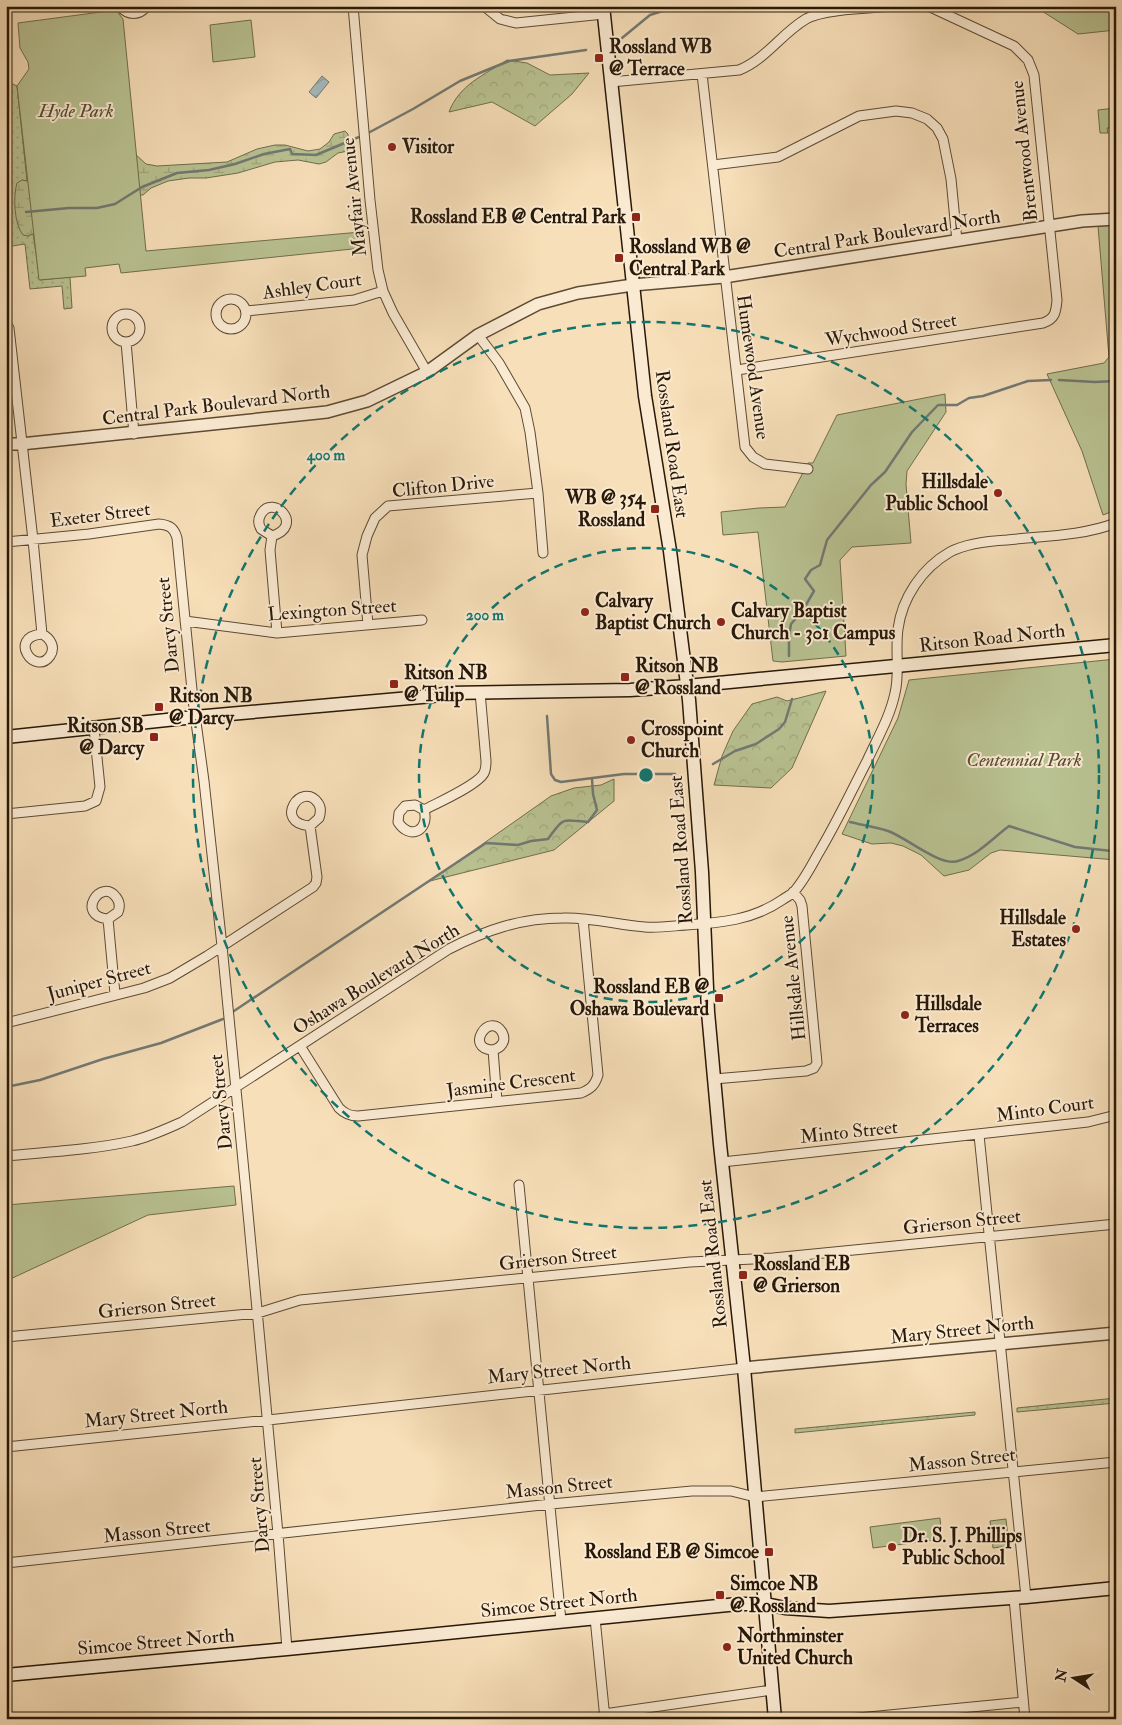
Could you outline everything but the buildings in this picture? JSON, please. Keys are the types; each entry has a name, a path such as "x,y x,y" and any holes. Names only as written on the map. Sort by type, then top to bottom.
{"main road":[{"name":"Rossland Road East","path":"603,10 645,396 670,551 687,686 698,810 708,1012 744,1368 775,1719"},
{"name":"Ritson Road North","path":"6,737 448,693 630,690 687,686 1116,645"},
{"name":"Simcoe Street North","path":"6,1675 738,1604 766,1604 784,1608 829,1611 1116,1588"}],"street":[{"path":"120,6 132,14 143,11 147,6"},
{"name":"Mayfair Avenue","path":"353,6 378,270 383,291 393,313 427,372"},
{"path":"484,6 500,19 516,22 603,10"},
{"path":"611,82 727,72 745,68 808,18 822,13 893,6"},
{"name":"Brentwood Avenue","path":"928,6 1014,46 1028,60 1034,75 1057,300 1056,311 1050,320"},
{"name":"Humewood Avenue","path":"702,74 724,278 737,370 745,447 753,457 765,464 808,469"},
{"path":"713,165 778,157 859,116 896,111 912,113 927,119 944,139 951,179 957,241"},
{"name":"Central Park Boulevard North","path":"6,444 134,434 327,412 367,401 427,372 478,335 538,304 578,293 633,285 724,278 1082,221 1116,219"},
{"name":"Ashley Court","path":"246,312 354,300 383,291"},
{"name":"Wychwood Street","path":"737,370 1043,323 1050,320"},
{"path":"6,324 9,328 42,634"},
{"path":"478,335 499,364 524,408 530,432 538,493 543,553"},
{"path":"126,342 134,434"},
{"name":"Clifton Drive","path":"368,625 362,555 367,536 375,518 388,506 538,493"},
{"name":"Oshawa Boulevard North","path":"6,1156 132,1141 182,1122 449,949 475,935 502,926 539,919 564,918 648,927 705,924 731,921 757,914 771,907 793,892 810,868 829,836 883,727 895,693 898,629 904,606 913,586 929,568 949,552 967,545 1080,533 1116,523"},
{"name":"Exeter Street","path":"6,542 168,524 174,530 177,538 177,552"},
{"path":"272,536 270,550 277,633"},
{"name":"Darcy Street","path":"177,552 222,946 268,1420 287,1649"},
{"name":"Lexington Street","path":"184,621 277,633 422,620"},
{"path":"424,810 464,788 483,774 486,769 480,692"},
{"path":"6,814 78,807 92,804 96,801 100,787 94,728"},
{"name":"Juniper Street","path":"6,1023 144,988 170,978 312,888 316,883 317,877 310,826"},
{"name":"Hillsdale Avenue","path":"714,1079 806,1071 814,1068 817,1064 802,906 800,900 793,892"},
{"path":"108,919 115,994"},
{"name":"Jasmine Crescent","path":"300,1046 339,1108 344,1114 351,1116 581,1093 590,1089 596,1083 598,1066 584,919"},
{"path":"493,1050 497,1102"},
{"name":"Minto Court","path":"979,1135 1088,1122 1116,1115"},
{"path":"979,1135 1013,1472 1024,1719"},
{"name":"Minto Street","path":"722,1162 979,1135"},
{"path":"519,1185 561,1621"},
{"name":"Grierson Street","path":"6,1338 258,1313 300,1300 690,1262 773,1258 1116,1224"},
{"name":"Mary Street North","path":"6,1446 268,1420 744,1368 1116,1333"},
{"name":"Masson Street","path":"6,1563 692,1490 731,1491 755,1497 1116,1462"},
{"path":"595,1618 604,1716 772,1690"},
{"path":"848,1719 1023,1702"}],"green space":[{"path":"1034,6 1116,6 1116,30 1078,34"},
{"name":"Hyde Park","path":"116,10 123,19 146,251 361,232 362,248 121,273 119,264 85,268 86,276 39,280 17,86 29,69 28,62 20,48 18,23"},
{"path":"251,20 255,57 213,62 210,25"},
{"path":"507,60 527,63 550,75 589,73 572,94 535,126 492,102 449,112 453,103 466,88"},
{"path":"6,81 17,86 27,181 22,180 28,236 33,233 40,280 70,277 72,308 64,309 62,286 30,289 25,244 6,247"},
{"path":"1116,108 1116,128 1107,128 1108,133 1100,133 1098,110"},
{"path":"345,131 348,134 348,151 338,153 326,162 319,164 298,160 275,162 238,173 168,181 151,188 143,195 136,195 28,236 23,235 18,224 15,210 15,195 17,183 22,180 27,181 134,153 146,164 157,166 227,162 257,149 275,145 285,145 308,151 320,149 329,142 334,134"},
{"path":"1116,225 1116,510 1103,515 1082,451 1047,374 1104,363 1109,357 1098,226"},
{"path":"945,394 946,412 907,471 906,484 911,543 852,547 840,560 846,656 782,662 773,661 758,532 723,535 721,512 785,507 808,463 813,463 837,415"},
{"name":"Centennial Park","path":"1116,659 1116,860 1000,850 991,853 969,870 944,876 921,855 903,846 891,843 872,844 842,834 898,718 909,680"},
{"path":"826,691 792,768 771,788 714,785 722,756 733,731 752,704 777,697 787,701"},
{"path":"614,779 614,801 554,850 430,881 551,796 574,788 601,785"},
{"path":"234,1186 236,1205 148,1215 6,1281 6,1205"},
{"path":"1116,1398 1116,1403 1017,1412 1017,1408"},
{"path":"975,1412 975,1415 795,1433 795,1429"},
{"path":"940,1518 942,1539 873,1548 870,1527"},
{"path":"1006,1519 1009,1546 993,1548 990,1521"}],"water":[{"path":"322,76 329,82 316,98 309,92"}],"waterway":[{"path":"622,38 650,15 678,6"},
{"path":"370,132 460,81 509,61 586,50"},
{"path":"26,212 69,208 97,208 115,204 142,187 177,173 209,170 235,164 264,154 290,149 292,154 316,155 359,137"},
{"path":"789,656 791,624 803,610 814,591 805,579 811,570 820,565 827,540 871,485 885,472 912,432 938,405 957,405 969,398 983,396 1028,381 1051,380"},
{"path":"1059,380 1116,381"},
{"path":"713,764 735,751 756,744 779,729 785,722 792,699"},
{"path":"547,716 551,774 555,780 561,782 624,774 675,774"},
{"path":"234,1011 486,843 518,845 548,839 557,826 564,821 588,822 597,810 592,779"},
{"path":"850,822 888,831 933,856 951,862 972,855 1009,826 1075,847 1116,850"},
{"path":"6,1087 40,1080 103,1059 161,1043 223,1019"}],"place":[{"name":"Rossland WB @ Terrace","path":"599,58"},
{"name":"Visitor","path":"392,147"},
{"name":"Rossland EB @ Central Park","path":"636,217"},
{"name":"Rossland WB @ Central Park","path":"619,258"},
{"name":"Hillsdale Public School","path":"998,493"},
{"name":"WB @ 354 Rossland","path":"655,509"},
{"name":"Calvary Baptist Church","path":"585,612"},
{"name":"Calvary Baptist Church - 301 Campus","path":"721,622"},
{"name":"Ritson NB @ Rossland","path":"625,677"},
{"name":"Ritson NB @ Tulip","path":"394,684"},
{"name":"Ritson NB @ Darcy","path":"159,707"},
{"name":"Ritson SB @ Darcy","path":"154,737"},
{"name":"Crosspoint Church","path":"631,740"},
{"name":"Hillsdale Estates","path":"1076,929"},
{"name":"Rossland EB @ Oshawa Boulevard","path":"719,998"},
{"name":"Hillsdale Terraces","path":"905,1015"},
{"name":"Rossland EB @ Grierson","path":"743,1275"},
{"name":"Dr. S. J. Phillips Public School","path":"892,1547"},
{"name":"Rossland EB @ Simcoe","path":"769,1552"},
{"name":"Simcoe NB @ Rossland","path":"720,1595"},
{"name":"Northminster United Church","path":"727,1647"}]}
